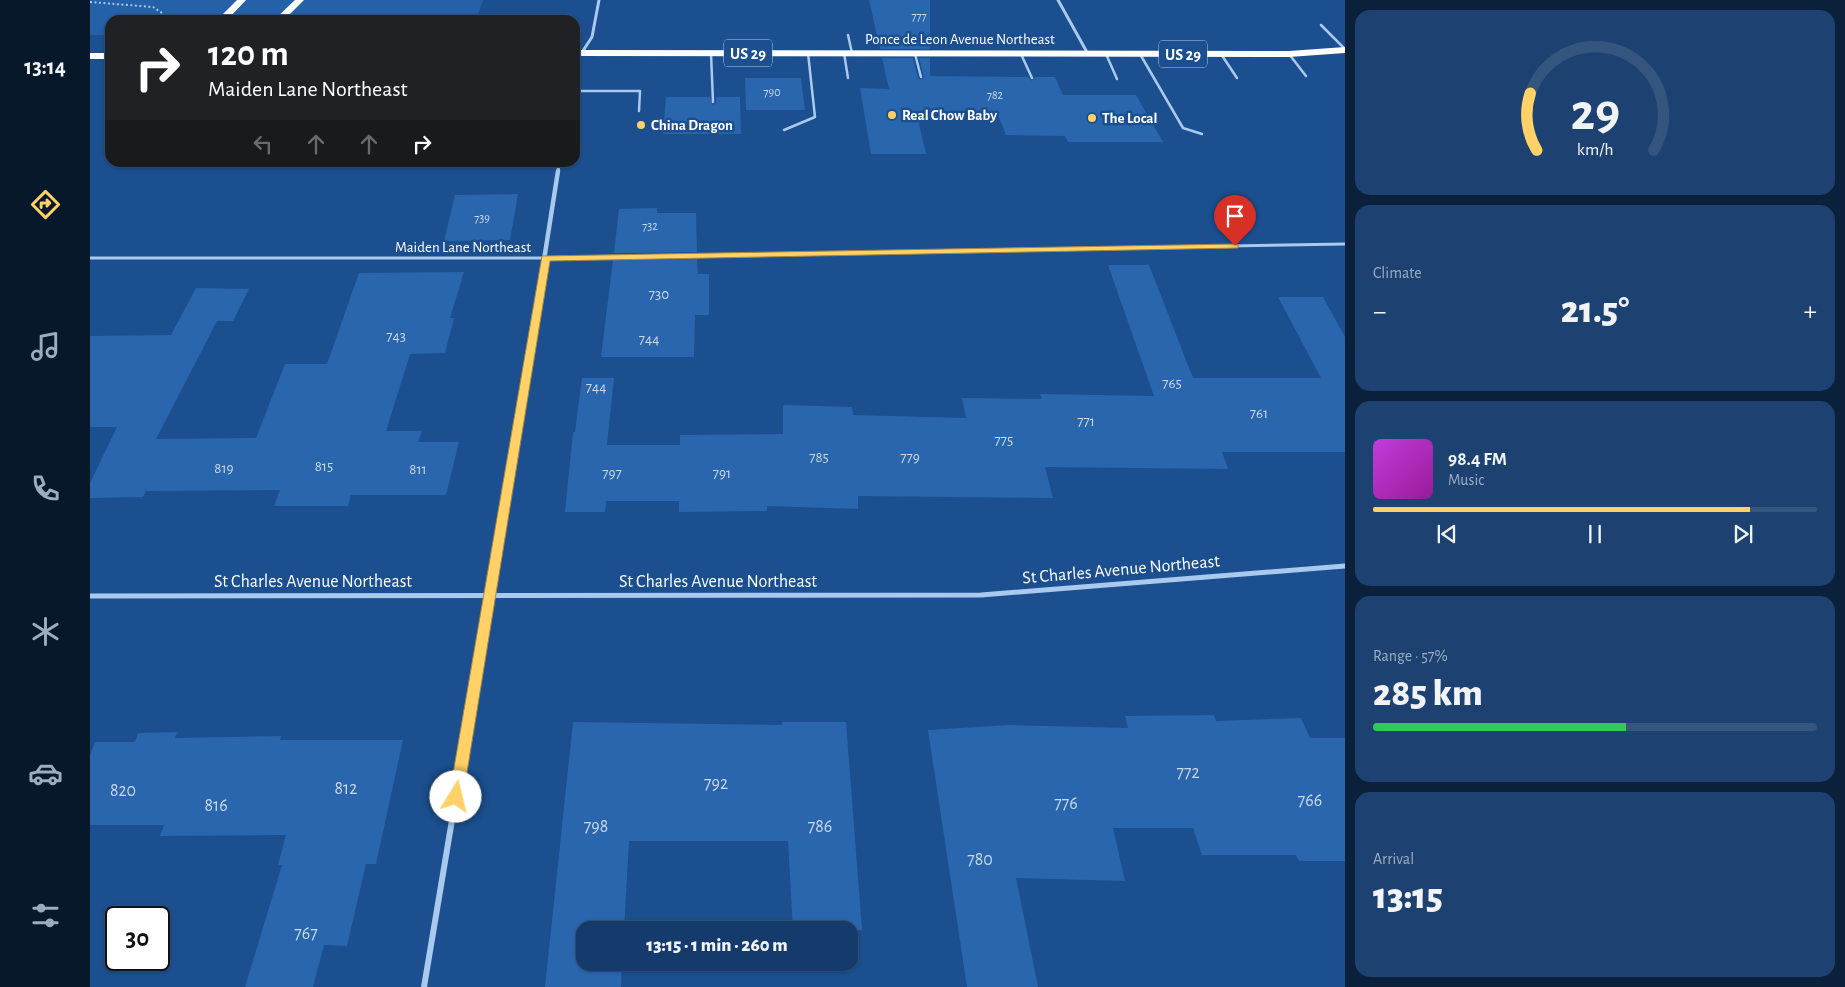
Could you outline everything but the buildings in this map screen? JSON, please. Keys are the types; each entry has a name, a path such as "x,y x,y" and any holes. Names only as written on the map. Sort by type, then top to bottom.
{"highway":[{"path":"227,15 242,0"},
{"path":"286,15 300,0"},
{"name":"Ponce de Leon Avenue Northeast","path":"580,53 1288,54 1345,49"},
{"path":"90,56 105,56"}],"street":[{"path":"580,50 592,37 599,0"},
{"path":"1058,0 1088,54"},
{"path":"424,987 546,258 558,167"},
{"name":"St Charles Avenue Northeast","path":"90,596 981,595 1345,566"}],"lane":[{"path":"1321,25 1345,49"},
{"path":"848,35 848,78"},
{"path":"711,54 713,102"},
{"path":"784,130 815,116 808,54"},
{"path":"915,54 922,77"},
{"path":"1020,54 1032,78"},
{"path":"1106,54 1117,79"},
{"path":"1140,54 1183,128 1202,134"},
{"path":"1221,54 1237,78"},
{"path":"1288,54 1306,76"},
{"path":"580,91 640,91 639,111"},
{"name":"Maiden Lane Northeast","path":"90,258 546,258 1345,244"}],"path":[{"path":"90,2 153,8 162,13 162,15"}],"shaded area":[{"path":"90,0 483,0 478,15 105,15 105,35 90,35"}],"place":[{"name":"Real Chow Baby","path":"892,115"},
{"name":"The Local","path":"1092,118"},
{"name":"China Dragon","path":"641,125"}],"route":[{"path":"456,797 546,258 1235,246"}]}
